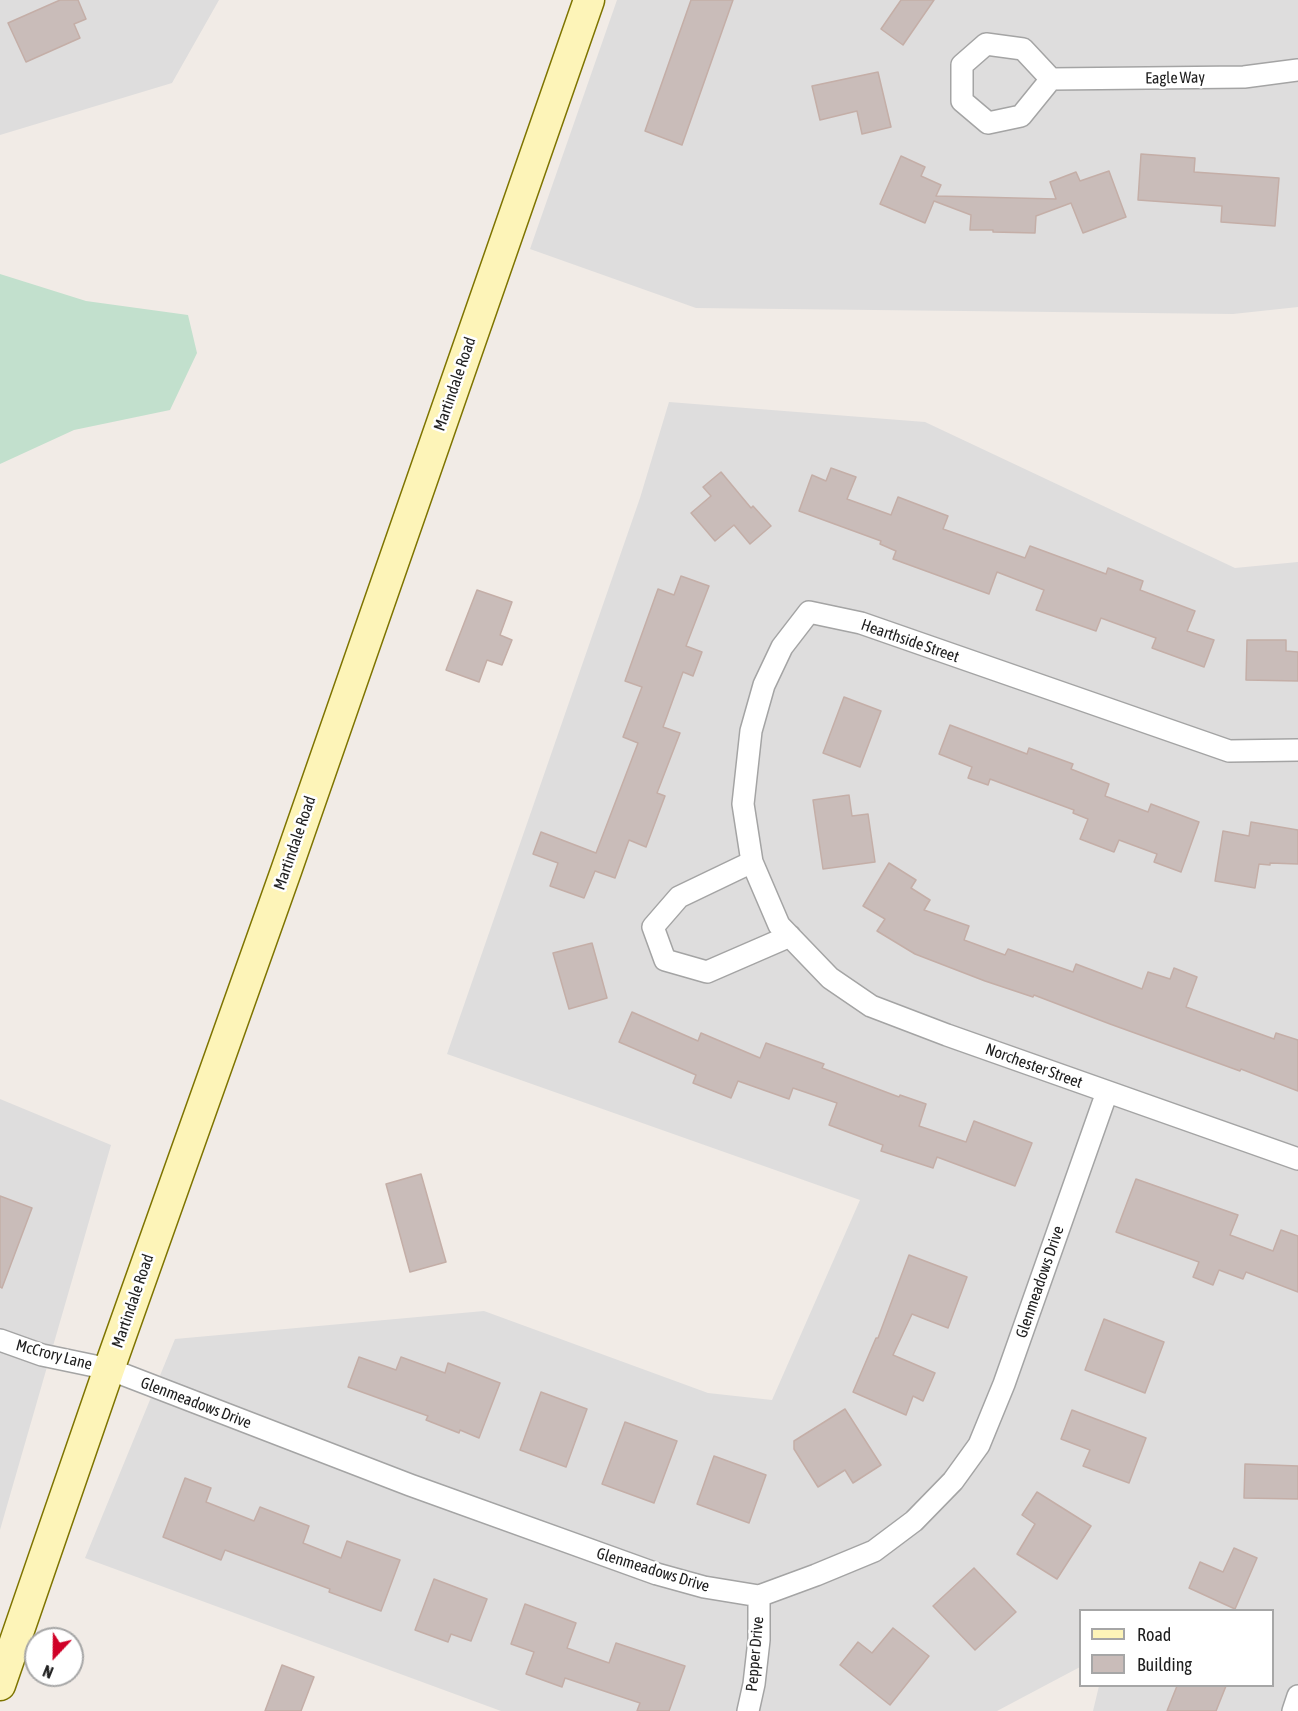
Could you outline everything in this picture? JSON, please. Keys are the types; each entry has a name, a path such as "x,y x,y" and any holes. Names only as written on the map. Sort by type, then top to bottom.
{"street":[{"name":"Martindale Road","path":"0,1685 589,0"},
{"name":"Eagle Way","path":"1051,79 1244,77 1298,70"},
{"name":"Hearthside Street","path":"765,895 752,862 743,804 751,730 764,685 782,647 809,612 861,623 1229,751 1298,750"},
{"path":"752,862 679,897 653,927 665,960 707,972 790,936"},
{"name":"Norchester Street","path":"765,895 779,925 830,978 871,1006 1298,1160"},
{"name":"Glenmeadows Drive","path":"109,1369 410,1485 657,1574 704,1587 759,1596 874,1551 914,1521 953,1481 979,1445 1004,1384 1107,1092"},
{"name":"McCrory Lane","path":"0,1340 42,1355 109,1369"},
{"name":"Pepper Drive","path":"748,1711 759,1640 759,1596"},
{"path":"1293,1711 1298,1696"}],"shaded area":[{"path":"0,0 219,0 172,83 0,135"},
{"path":"617,0 1298,0 1298,307 1233,314 696,308 530,249"},
{"path":"669,402 925,422 1235,568 1298,562 1298,1711 1093,1711 1099,1687 1274,1687 1274,1609 1079,1609 1079,1668 997,1711 501,1711 85,1558 175,1339 484,1311 708,1393 772,1400 860,1200 447,1054 640,498"},
{"path":"0,1099 111,1145 0,1530"}],"green space":[{"path":"0,274 86,301 188,315 197,353 170,410 74,430 0,464"}],"building":[{"path":"60,0 78,0 86,19 74,24 80,38 26,62 8,23"},
{"path":"691,0 733,0 682,145 645,131"},
{"path":"901,0 934,0 903,45 881,29"},
{"path":"878,72 891,127 862,134 857,111 820,120 812,86"},
{"path":"1141,154 1195,158 1194,172 1279,178 1275,226 1221,222 1222,206 1138,200"},
{"path":"901,156 925,167 921,176 941,185 936,196 1056,199 1050,182 1076,172 1080,181 1109,171 1126,217 1083,233 1071,203 1036,216 1035,233 993,232 993,230 970,230 971,215 934,201 925,223 880,204"},
{"path":"831,468 856,477 847,499 891,515 898,497 948,516 943,529 1025,558 1030,546 1106,574 1108,568 1143,581 1140,590 1195,611 1187,631 1214,640 1204,667 1152,648 1156,638 1101,618 1096,631 1036,610 1044,590 997,572 989,594 893,559 896,551 880,544 881,541 799,511 812,475 826,481"},
{"path":"721,472 751,508 753,506 771,526 750,544 734,525 715,541 691,513 711,496 703,487"},
{"path":"681,576 709,586 686,646 702,652 693,676 683,672 663,727 680,733 657,793 665,796 646,847 629,840 615,878 595,871 584,898 550,886 558,863 533,854 541,832 596,853 638,743 623,737 642,687 625,681 658,589 674,595"},
{"path":"477,590 512,602 500,635 512,640 502,665 487,660 479,682 446,670"},
{"path":"1247,640 1286,640 1286,651 1298,652 1298,681 1246,680"},
{"path":"844,697 881,711 860,767 823,753"},
{"path":"950,725 1027,754 1029,748 1073,764 1071,769 1109,784 1105,796 1148,812 1151,804 1199,822 1181,872 1154,862 1157,854 1119,840 1114,852 1080,839 1088,819 1073,813 1074,810 990,779 988,785 968,778 972,767 939,754"},
{"path":"849,795 852,816 868,814 875,862 823,869 813,800"},
{"path":"1251,822 1298,830 1298,864 1259,864 1255,888 1215,881 1223,831 1249,836"},
{"path":"889,863 916,880 911,888 930,900 924,910 969,926 964,940 1005,955 1008,949 1073,972 1076,964 1142,989 1148,972 1170,979 1174,968 1197,977 1186,1007 1274,1039 1276,1033 1298,1040 1298,1091 1034,995 1033,997 985,981 915,954 877,931 885,919 863,906"},
{"path":"592,943 607,998 569,1009 553,953"},
{"path":"632,1012 698,1041 701,1033 760,1058 766,1043 824,1064 822,1068 899,1097 900,1095 926,1104 919,1126 966,1142 974,1121 1032,1143 1015,1186 937,1157 933,1168 881,1151 883,1145 829,1125 837,1103 793,1088 789,1099 738,1081 731,1098 693,1083 696,1075 619,1042"},
{"path":"421,1174 446,1262 410,1272 386,1184"},
{"path":"1136,1179 1238,1215 1230,1235 1273,1251 1281,1230 1298,1236 1298,1292 1246,1272 1243,1279 1219,1270 1213,1285 1193,1277 1199,1262 1116,1232"},
{"path":"0,1196 32,1208 2,1288 0,1287"},
{"path":"909,1255 967,1277 948,1328 912,1314 893,1355 935,1373 923,1401 913,1396 906,1415 853,1392 876,1338 878,1338"},
{"path":"1104,1319 1164,1342 1145,1393 1085,1370"},
{"path":"359,1357 396,1370 401,1357 445,1373 448,1363 500,1383 479,1438 460,1430 459,1433 426,1420 428,1416 348,1387"},
{"path":"541,1392 587,1409 566,1467 520,1450"},
{"path":"845,1409 881,1465 853,1483 845,1470 818,1487 794,1449 794,1441"},
{"path":"1072,1410 1146,1438 1129,1483 1083,1466 1090,1450 1061,1439"},
{"path":"625,1422 677,1441 654,1503 602,1484"},
{"path":"714,1456 766,1475 749,1523 697,1504"},
{"path":"1245,1464 1298,1466 1298,1499 1244,1498"},
{"path":"185,1478 211,1488 206,1502 254,1521 260,1507 309,1526 303,1543 341,1558 347,1541 400,1560 381,1611 329,1592 330,1589 225,1550 221,1560 163,1537"},
{"path":"1037,1492 1091,1526 1057,1579 1017,1554 1035,1524 1022,1515"},
{"path":"1234,1548 1257,1558 1235,1609 1189,1588 1200,1562 1223,1572"},
{"path":"974,1568 1016,1612 975,1650 933,1606"},
{"path":"434,1579 487,1599 471,1641 451,1634 448,1642 415,1630"},
{"path":"525,1604 576,1623 567,1648 609,1663 616,1643 685,1666 669,1711 637,1711 640,1703 565,1678 562,1687 526,1674 534,1652 511,1644"},
{"path":"893,1628 929,1656 890,1705 840,1665 858,1642 872,1653"},
{"path":"282,1665 314,1677 301,1711 265,1711"},
{"path":"1177,1687 1226,1687 1216,1711 1167,1711"}]}
